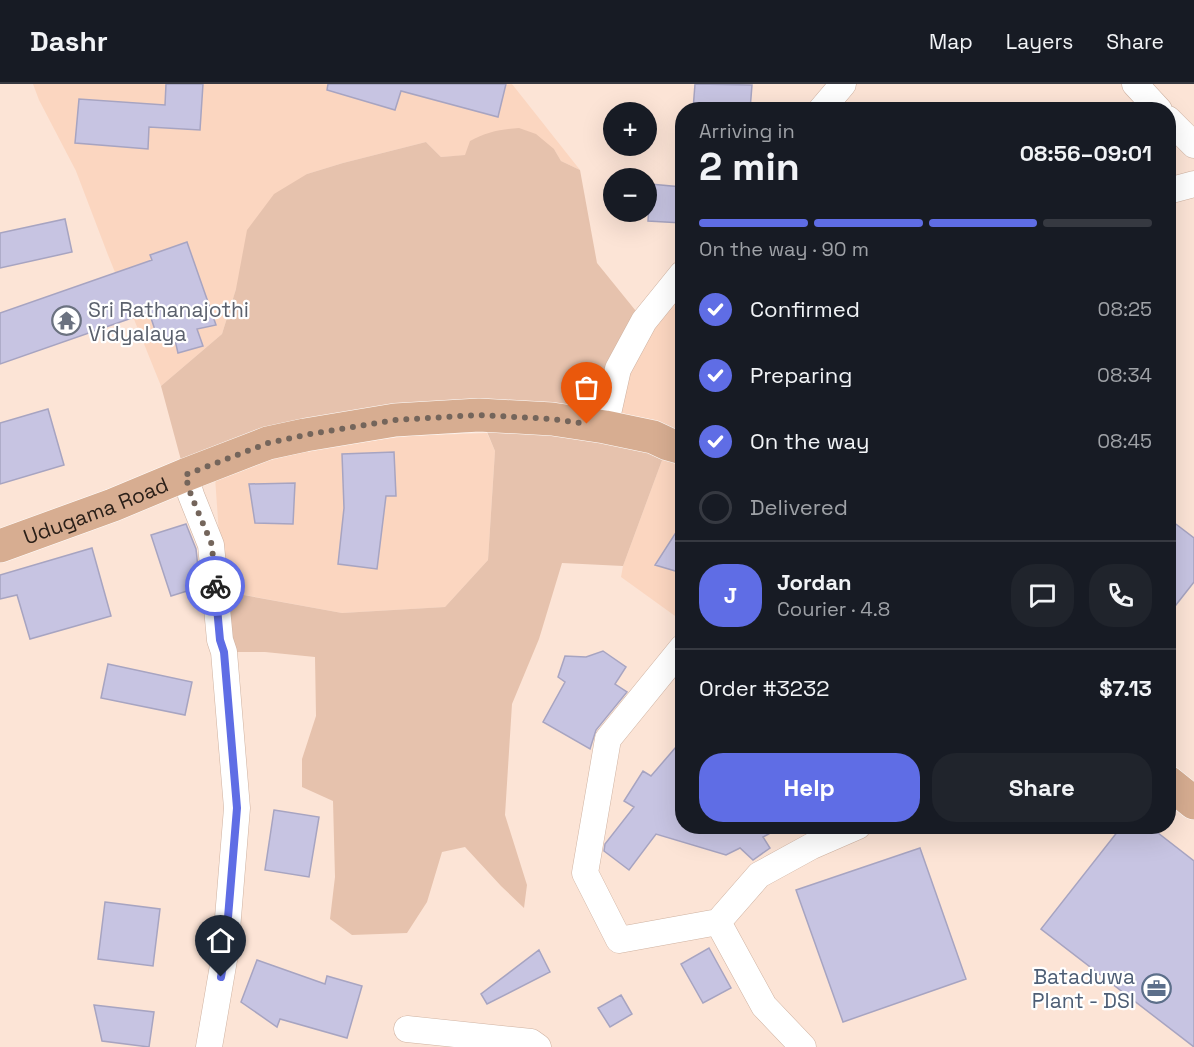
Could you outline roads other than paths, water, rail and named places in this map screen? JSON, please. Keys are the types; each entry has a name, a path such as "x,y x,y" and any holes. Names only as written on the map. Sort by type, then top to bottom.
{"main road":[{"name":"Udugama Road","path":"0,546 112,505 268,443 395,420 479,415 552,419 653,437 675,446"},
{"path":"1176,788 1194,803"}],"street":[{"path":"828,102 843,84"},
{"path":"1135,84 1152,102"},
{"path":"1176,127 1194,145"},
{"path":"1176,189 1194,184"},
{"path":"605,427 618,369 644,321 675,283"},
{"path":"185,475 212,545 220,640 224,652 237,808 225,954 209,1047"},
{"path":"675,657 608,739 585,873 619,940 718,922 759,875 812,846 840,834"},
{"path":"718,922 764,1006 803,1047"},
{"path":"407,1029 531,1042 538,1047"}],"place":[{"name":"Sri Rathanajothi Vidyalaya","path":"67,321"},
{"name":"Bataduwa Plant - DSI","path":"1156,988"}]}
